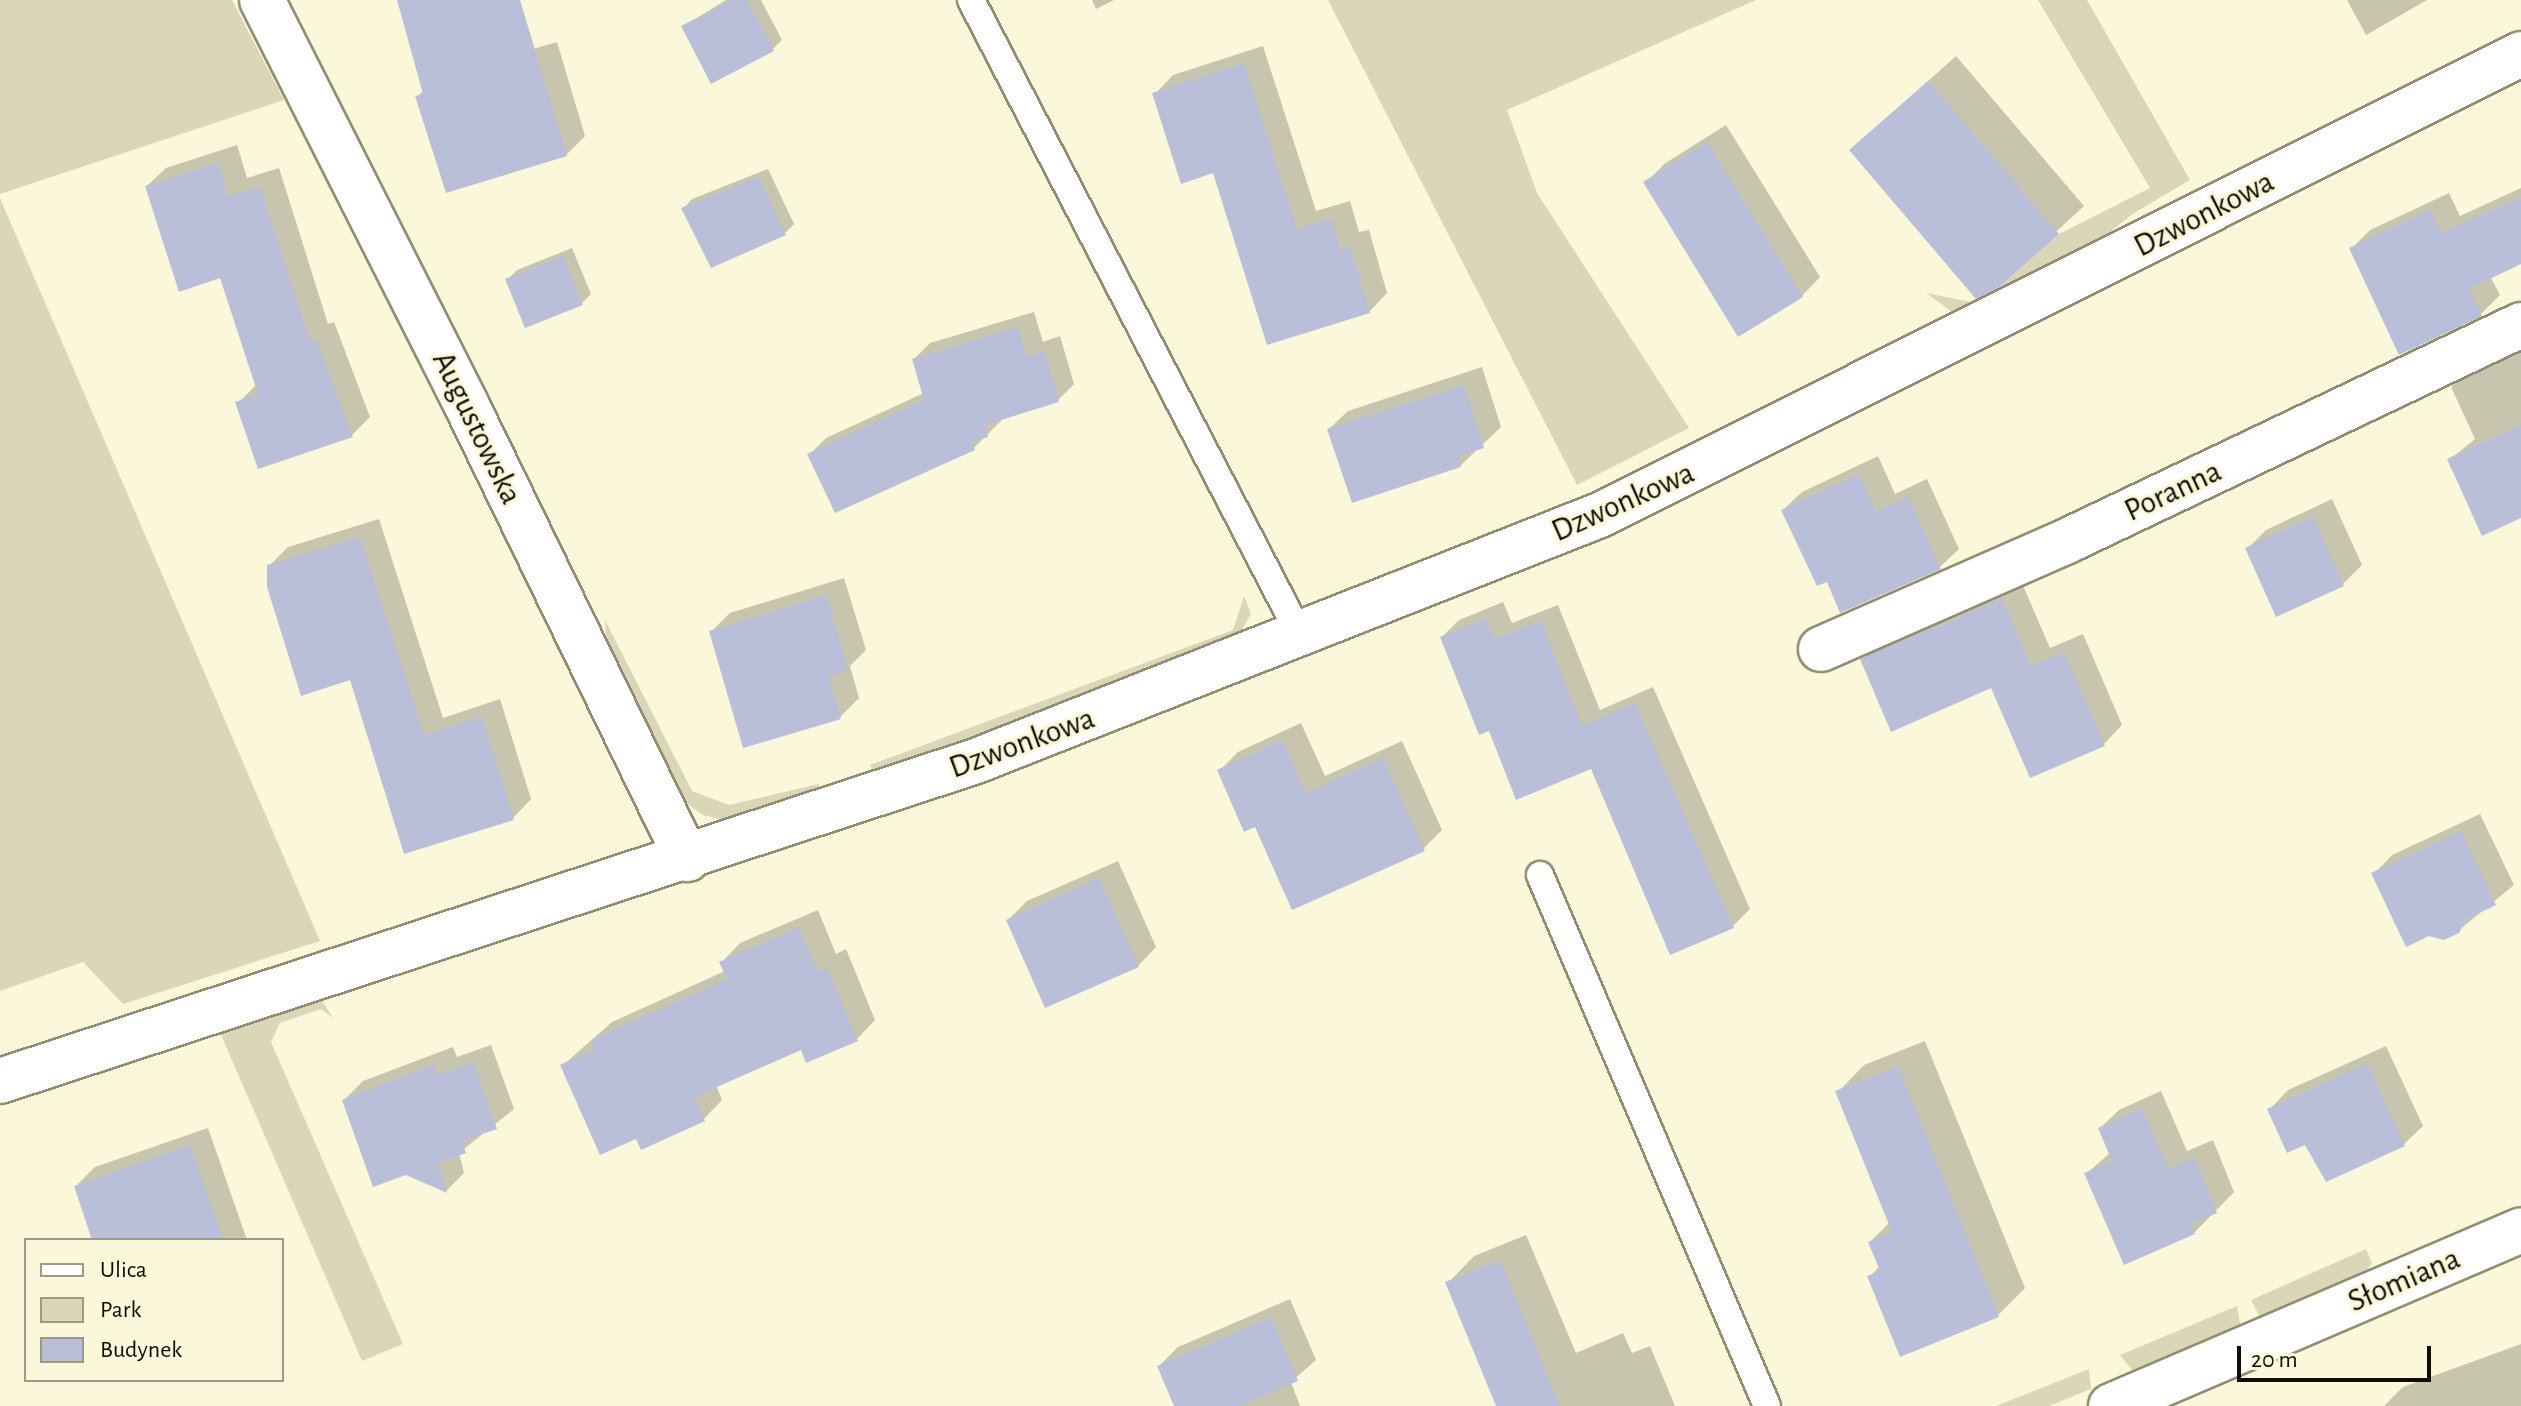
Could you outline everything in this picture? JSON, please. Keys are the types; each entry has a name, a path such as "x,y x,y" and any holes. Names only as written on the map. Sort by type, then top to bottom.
{"street":[{"name":"Augustowska","path":"262,0 466,404 687,859"},
{"name":"Dzwonkowa","path":"0,1081 687,859 976,761 1614,509 2521,54"},
{"name":"Poranna","path":"1821,649 2067,541 2521,325"},
{"name":"Słomiana","path":"2111,1406 2521,1230"}],"lane":[{"path":"971,0 1300,635"},
{"path":"1540,875 1767,1406"}],"green space":[{"path":"0,0 232,0 284,100 0,194"},
{"path":"1328,0 1756,0 1507,110 1537,193 1689,428 1577,485"},
{"path":"2038,0 2087,0 2190,180 2134,213 2057,273 1959,317 1926,293 1980,304 2059,234 2150,188"},
{"path":"0,198 320,941 123,1004 83,962 0,991"},
{"path":"1244,596 1251,614 1235,642 876,775 870,765 1233,630"},
{"path":"605,620 692,791 729,805 819,784 819,799 727,821 703,815 682,800 607,653"},
{"path":"317,993 333,1018 321,1009 280,1023 271,1042 403,1344 362,1361 219,1030"},
{"path":"2366,1249 2372,1263 2360,1279 2261,1319 2251,1300"},
{"path":"2237,1306 2241,1329 2136,1375 2120,1355"},
{"path":"2089,1369 2091,1389 2049,1406 1996,1406"}],"building":[{"path":"397,0 520,0 567,156 446,193 415,96 423,94"},
{"path":"732,0 747,0 774,51 711,84 681,26"},
{"path":"1244,63 1297,229 1332,218 1340,250 1350,247 1370,313 1267,345 1213,173 1181,184 1152,93"},
{"path":"1928,81 2059,234 1998,288 1976,299 1849,150"},
{"path":"1707,142 1803,297 1738,337 1643,182"},
{"path":"218,163 228,196 260,186 310,341 316,339 353,437 258,469 235,402 258,394 220,278 179,292 145,186"},
{"path":"759,177 786,235 711,268 681,208"},
{"path":"2521,197 2521,264 2469,289 2482,316 2399,355 2349,248 2430,210 2441,233"},
{"path":"563,256 583,305 525,328 505,279"},
{"path":"1018,327 1027,357 1044,351 1059,402 985,425 988,437 971,442 975,450 835,513 807,454 924,400 912,359"},
{"path":"1464,385 1484,448 1458,456 1461,467 1352,503 1327,429"},
{"path":"2521,425 2521,518 2482,536 2447,459"},
{"path":"1859,474 1876,512 1908,496 1941,569 1840,613 1827,582 1817,586 1781,510"},
{"path":"2313,516 2344,586 2276,617 2245,548"},
{"path":"360,537 424,735 482,716 514,820 404,854 350,680 301,696 267,587 267,565"},
{"path":"826,595 848,670 829,676 841,719 743,748 709,631"},
{"path":"2002,599 2031,666 2064,652 2105,746 2030,778 1991,688 1891,732 1860,659"},
{"path":"1486,618 1494,639 1541,621 1582,726 1635,703 1734,928 1670,955 1591,769 1516,800 1489,731 1479,735 1440,637"},
{"path":"1282,740 1306,793 1383,758 1425,851 1292,910 1255,827 1244,832 1217,770"},
{"path":"2461,831 2496,905 2467,919 2459,933 2444,940 2429,936 2406,947 2371,873"},
{"path":"1099,878 1139,967 1045,1008 1006,920"},
{"path":"799,927 817,971 827,967 858,1041 806,1063 801,1050 694,1097 705,1121 641,1150 636,1139 600,1155 560,1065 595,1049 591,1040 727,979 719,962"},
{"path":"473,1062 497,1129 462,1141 466,1153 438,1163 447,1193 406,1175 373,1187 342,1100 435,1064 438,1075"},
{"path":"2367,1063 2405,1146 2326,1182 2305,1145 2287,1153 2267,1109"},
{"path":"1898,1066 1999,1317 1900,1357 1867,1276 1880,1271 1868,1242 1892,1232 1835,1091"},
{"path":"2142,1108 2168,1169 2194,1157 2217,1213 2191,1224 2195,1234 2124,1265 2084,1173 2112,1161 2098,1128"},
{"path":"190,1145 222,1238 91,1238 74,1186"},
{"path":"1500,1260 1560,1406 1496,1406 1445,1282"},
{"path":"1271,1317 1298,1381 1240,1406 1174,1406 1157,1366"}]}
